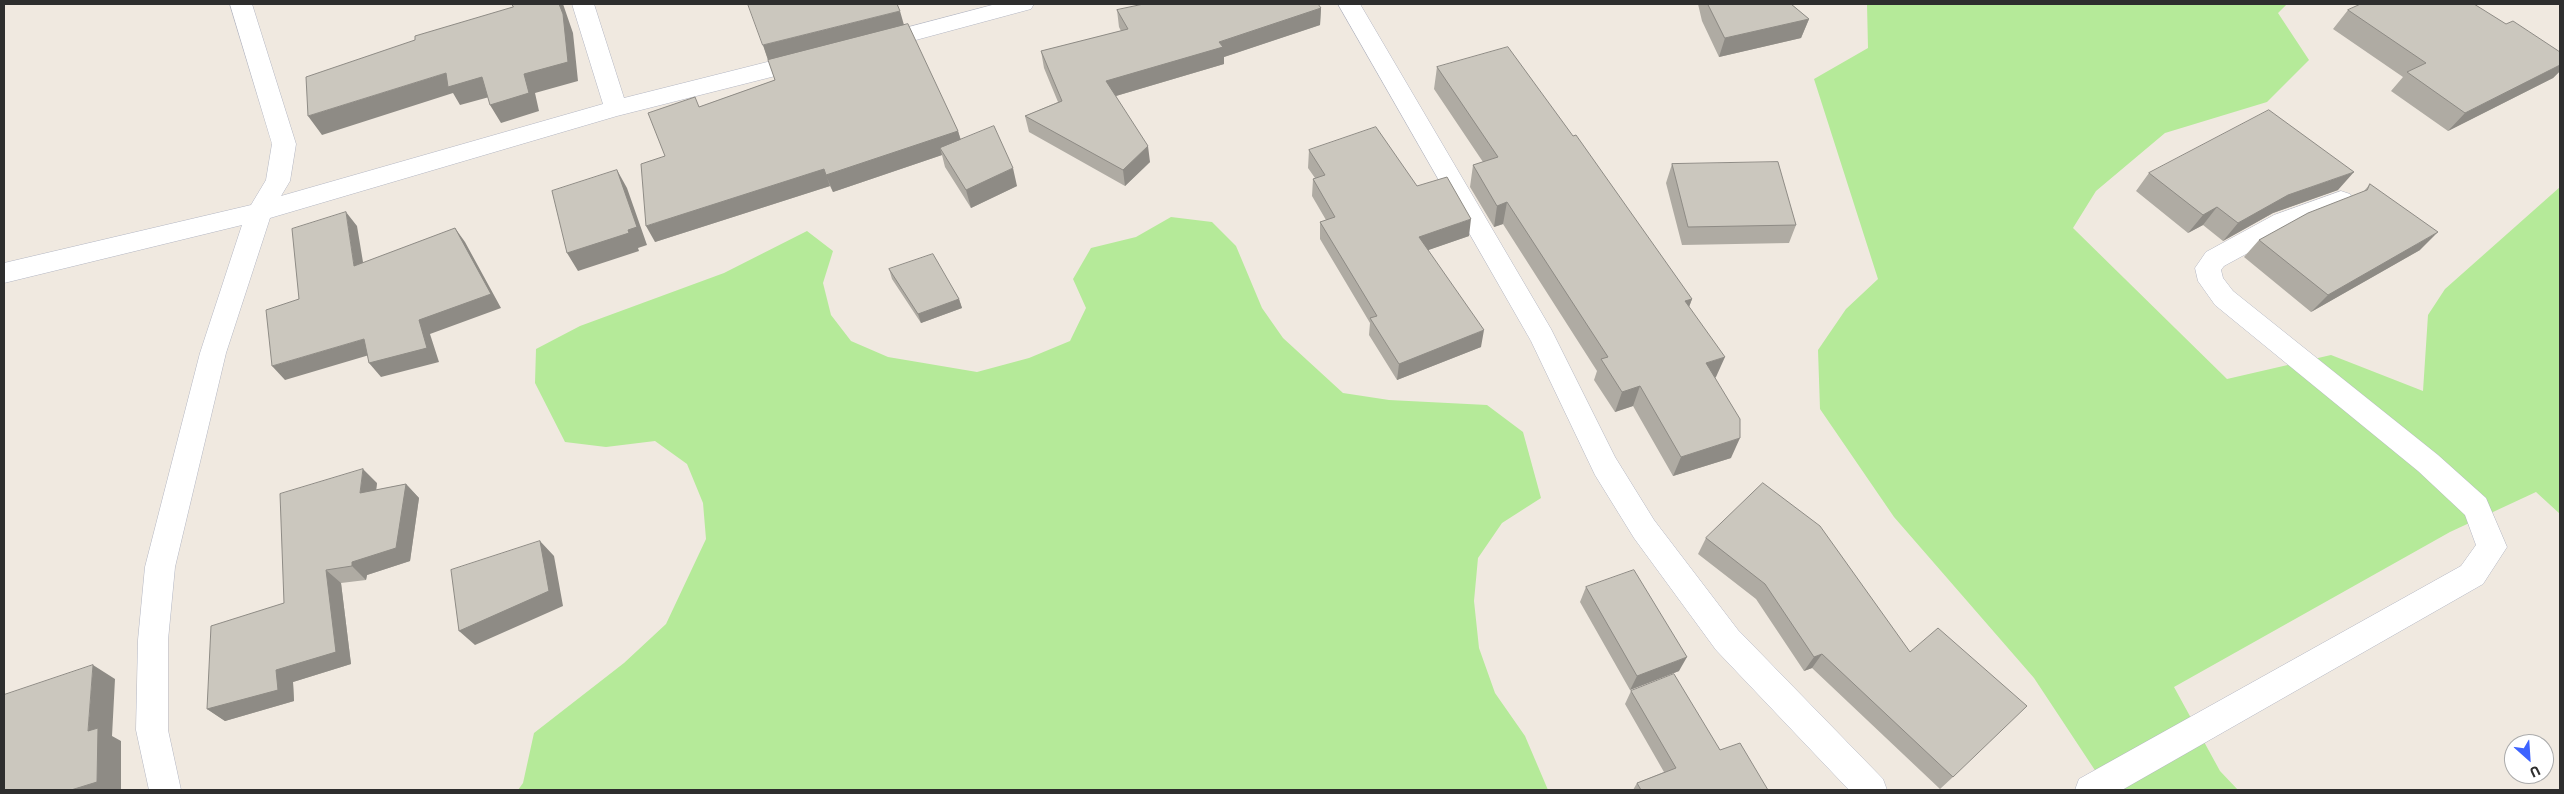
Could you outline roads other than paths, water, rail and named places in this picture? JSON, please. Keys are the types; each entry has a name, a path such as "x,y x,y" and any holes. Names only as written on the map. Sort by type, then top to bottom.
{"street":[{"path":"165,790 152,730 153,640 160,567 211,362 259,212 278,181 284,144 241,4"},
{"path":"583,4 616,108"},
{"path":"857,47 949,12 1023,4"},
{"path":"1349,4 1542,337 1604,466 1644,529 1727,640 1871,790"},
{"path":"4,273 259,212 616,108 828,54"},
{"path":"2091,790 2472,575 2492,547 2476,507 2428,463 2224,298 2211,280 2208,268 2215,259 2283,222 2342,200"}]}
